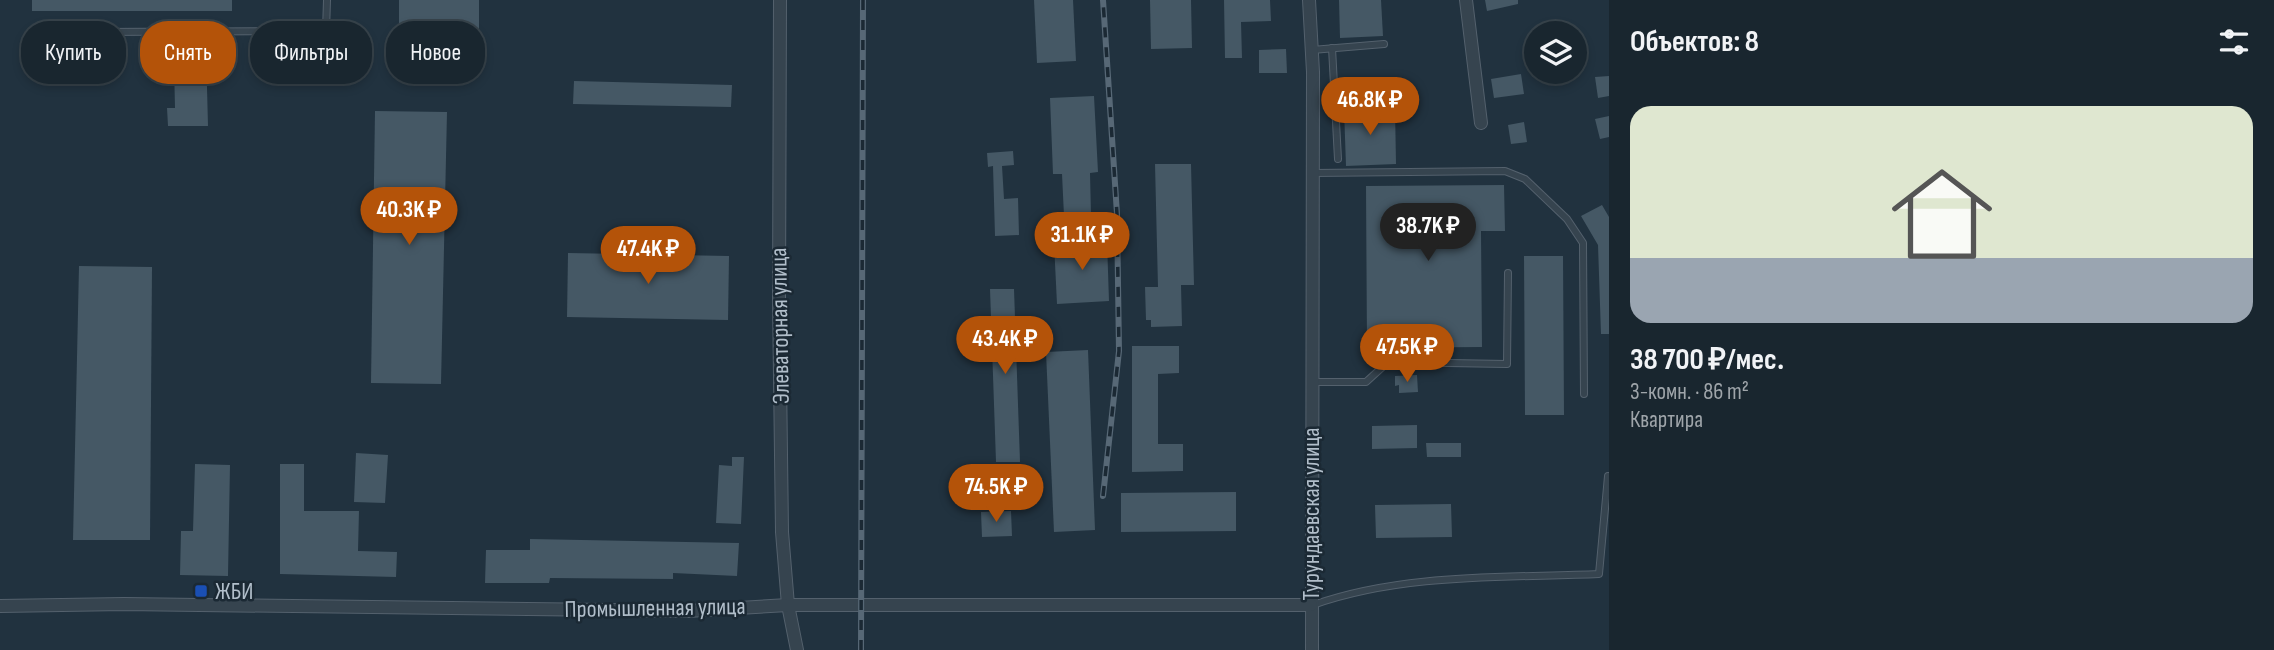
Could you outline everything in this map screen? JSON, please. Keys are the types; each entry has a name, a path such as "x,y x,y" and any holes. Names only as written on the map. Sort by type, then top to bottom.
{"street":[{"name":"Элеваторная улица","path":"780,0 782,532 788,605 797,650"},
{"name":"Турундаевская улица","path":"1309,0 1313,173 1312,650"},
{"path":"1466,0 1481,123"},
{"name":"Промышленная улица","path":"0,606 124,604 688,611 788,605 1311,605"}],"lane":[{"path":"126,32 326,31 327,0"},
{"path":"1312,50 1384,44"},
{"path":"1332,48 1338,159"},
{"path":"1335,88 1369,86"},
{"path":"1313,173 1505,171 1524,179 1567,219 1583,243 1584,394"},
{"path":"1312,382 1366,382 1388,362 1507,364 1508,273"},
{"path":"1311,605 1335,597 1429,581 1599,574 1605,556 1608,476"}],"building":[{"path":"32,0 232,0 232,11 32,11"},
{"path":"399,0 479,0 479,21 399,21"},
{"path":"1034,0 1073,0 1076,61 1037,63"},
{"path":"1150,0 1191,0 1192,48 1151,49"},
{"path":"1224,0 1270,0 1271,21 1241,22 1242,58 1225,58"},
{"path":"1339,0 1381,0 1383,36 1340,38"},
{"path":"1485,0 1518,0 1518,4 1487,11"},
{"path":"1286,49 1287,73 1259,73 1259,50"},
{"path":"1521,74 1524,94 1494,98 1491,79"},
{"path":"1609,76 1609,96 1598,98 1595,77"},
{"path":"574,81 732,85 731,107 573,104"},
{"path":"174,84 207,84 208,126 168,126 167,108 175,108"},
{"path":"1094,96 1098,172 1090,173 1091,215 1064,216 1062,174 1053,174 1050,98"},
{"path":"1395,108 1396,164 1346,166 1344,109"},
{"path":"375,111 447,112 441,384 371,383"},
{"path":"1609,116 1609,137 1600,139 1595,119"},
{"path":"1524,122 1527,142 1511,144 1508,125"},
{"path":"1013,151 1014,165 1002,166 1004,199 1018,198 1019,235 995,236 993,166 988,167 987,153"},
{"path":"1155,164 1191,164 1194,285 1181,285 1182,326 1151,327 1151,320 1146,320 1145,287 1158,287"},
{"path":"1504,185 1505,231 1481,231 1482,347 1367,348 1366,186"},
{"path":"1602,205 1609,217 1609,334 1601,334 1598,245 1581,216"},
{"path":"1107,241 1109,301 1057,304 1054,243"},
{"path":"568,253 729,256 728,320 567,317"},
{"path":"1524,256 1563,256 1564,415 1525,415"},
{"path":"79,266 152,267 150,540 73,540"},
{"path":"990,289 1014,289 1020,462 996,462"},
{"path":"1132,346 1179,346 1179,373 1158,374 1158,444 1183,444 1183,471 1132,472"},
{"path":"1088,350 1095,530 1054,532 1046,352"},
{"path":"1417,375 1418,392 1399,393 1399,385 1395,386 1395,376"},
{"path":"1417,425 1417,448 1372,449 1372,426"},
{"path":"1426,443 1461,443 1461,457 1427,457"},
{"path":"356,453 388,455 385,503 354,502"},
{"path":"732,457 744,457 741,524 716,523 719,465 732,466"},
{"path":"195,464 230,465 228,576 180,575 181,531 193,531"},
{"path":"280,464 304,464 304,511 359,511 358,551 397,552 396,577 280,574"},
{"path":"1236,492 1236,531 1121,532 1121,493"},
{"path":"1451,504 1452,537 1376,538 1375,505"},
{"path":"1011,511 1012,536 982,537 981,512"},
{"path":"530,539 739,543 737,576 673,573 673,579 550,578 549,583 485,583 486,550 530,550"}],"railway":[{"path":"861,650 863,0"},
{"path":"1103,0 1117,214 1119,351 1103,496"}],"place":[{"name":"ЖБИ","path":"201,591"}]}
